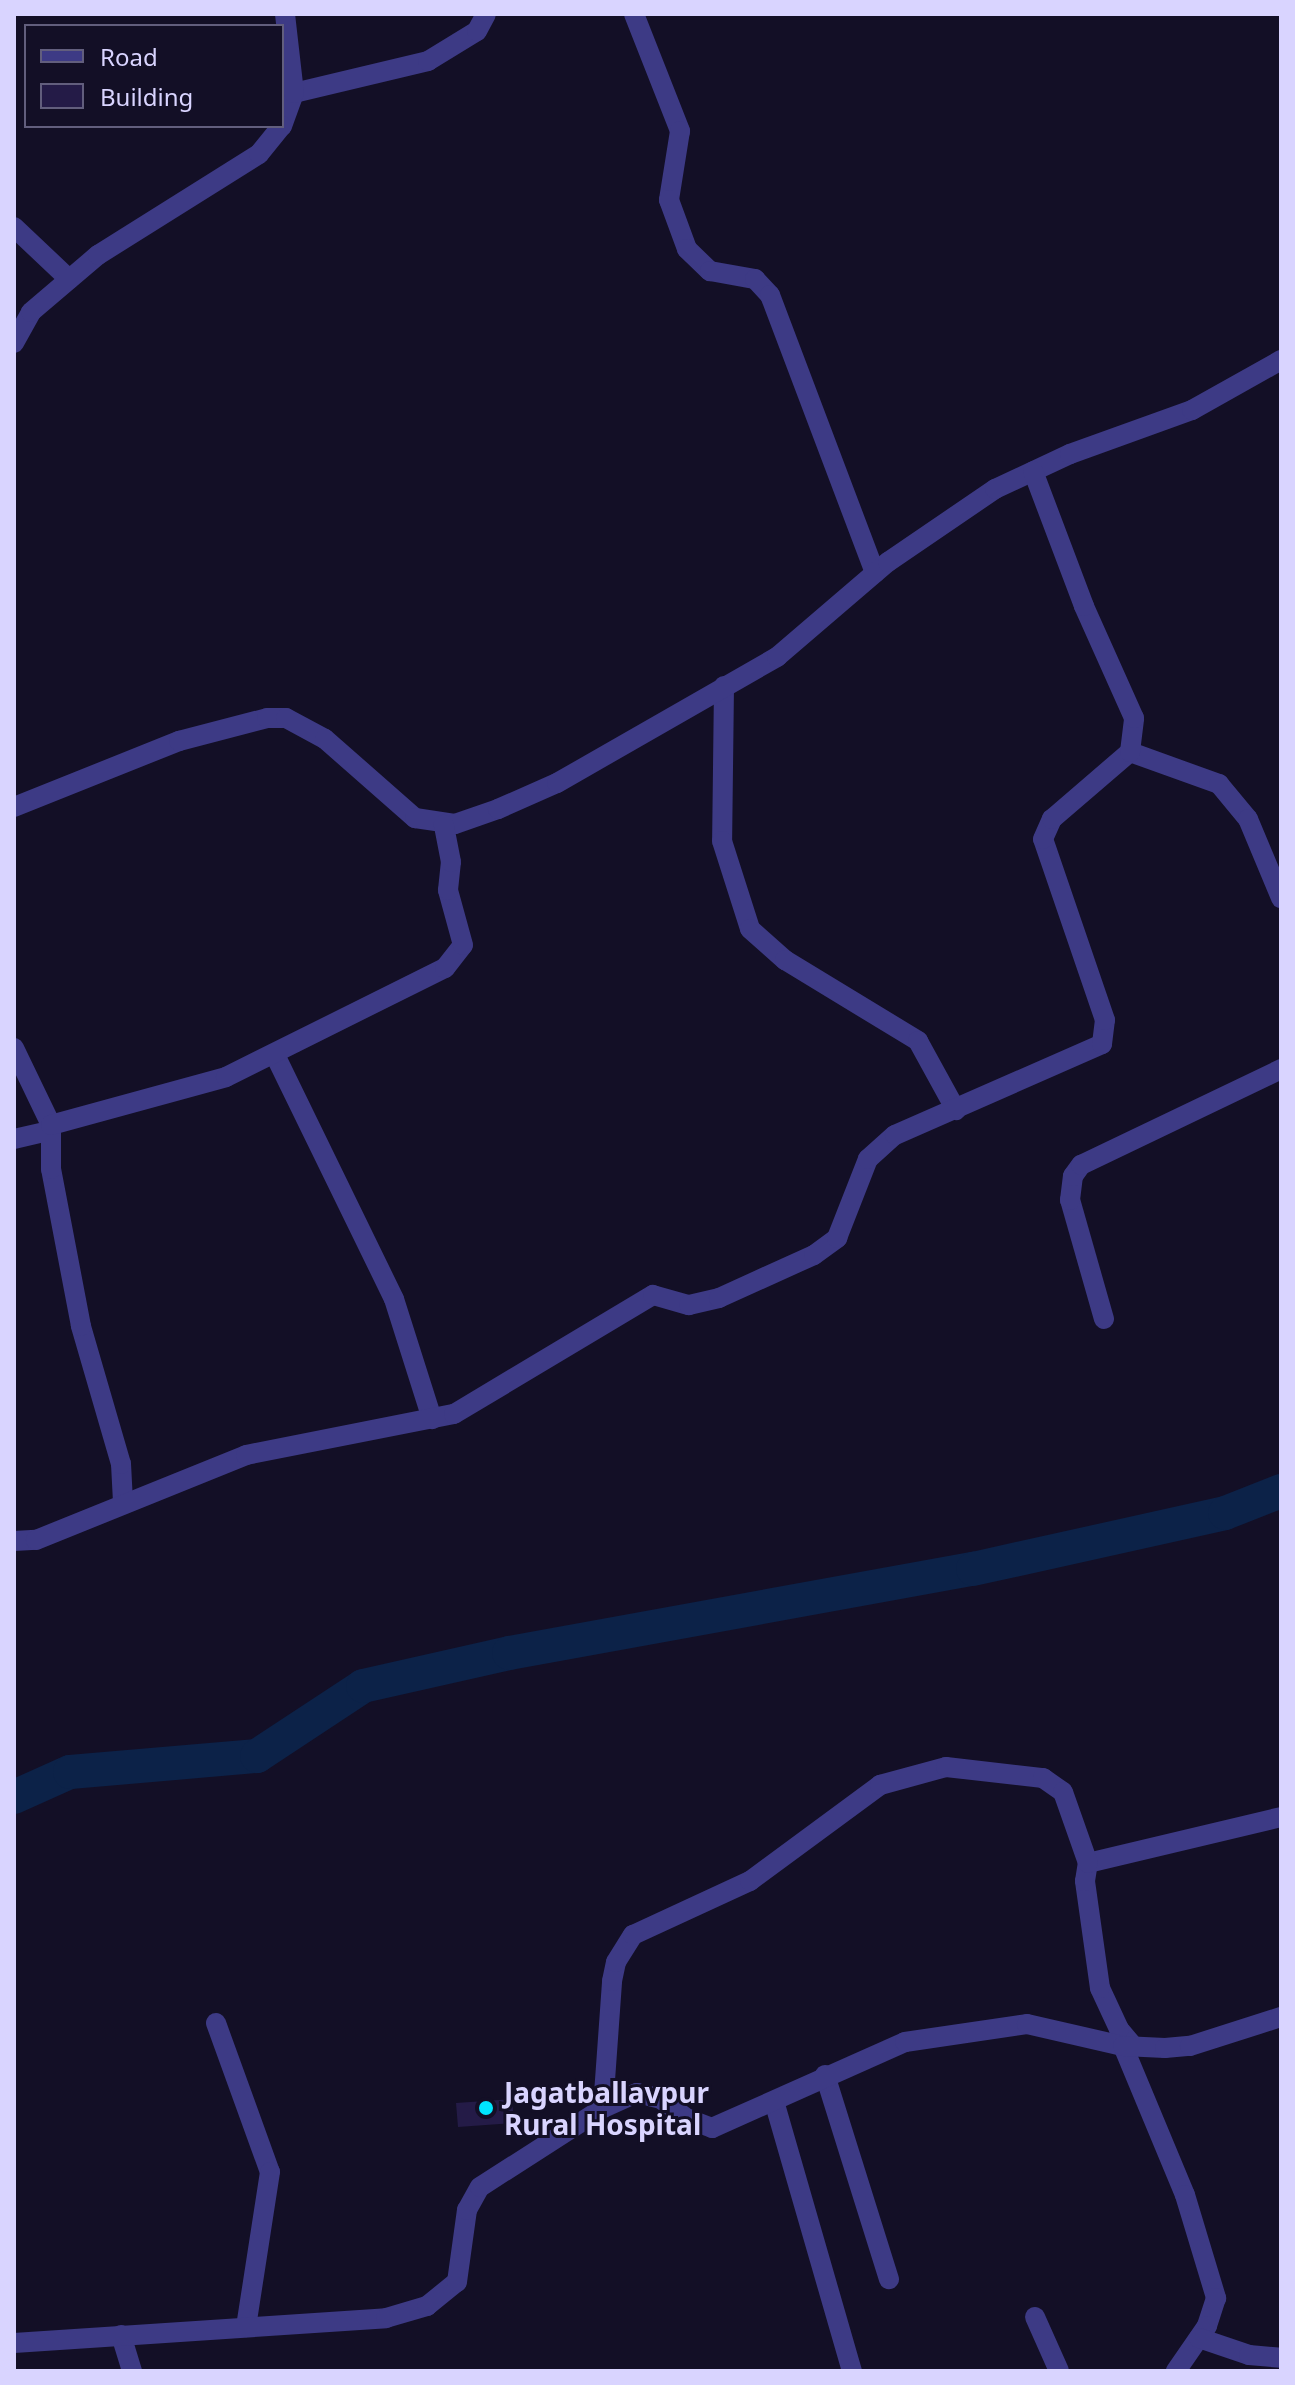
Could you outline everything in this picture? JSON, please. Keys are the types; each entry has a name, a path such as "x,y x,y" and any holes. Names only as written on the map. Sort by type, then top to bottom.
{"street":[{"path":"284,120 294,93 285,14"},
{"path":"294,93 428,61 477,31 486,14"},
{"path":"634,14 680,131 669,200 687,249 710,271 755,279 770,295 875,573"},
{"path":"14,343 31,312 69,279 181,200 259,154 280,128"},
{"path":"14,227 69,279"},
{"path":"14,807 179,741 241,722 277,718 325,739 415,818 444,825 557,783 777,657 875,573 995,489 1033,471 1192,410 1281,360"},
{"path":"14,1541 36,1540 123,1502 269,1448 432,1419 488,1398 653,1295 708,1304 826,1248 846,1222 862,1171 880,1146 1102,1044 1105,1020 1043,839 1052,819 1130,752 1134,718 1084,606 1033,471"},
{"path":"724,686 722,841 750,929 785,960 918,1041 956,1110"},
{"path":"1130,752 1219,784 1248,819 1281,898"},
{"path":"14,1139 226,1077 445,968 461,953 463,941 448,890 451,862 444,825"},
{"path":"14,1048 50,1128 81,1326 117,1446 123,1502"},
{"path":"275,1055 394,1299 432,1419"},
{"path":"1104,1319 1070,1200 1073,1176 1094,1155 1281,1069"},
{"path":"603,2108 612,1981 633,1935 750,1881 880,1785 946,1767 1043,1778 1063,1792 1088,1863 1085,1881 1100,1988 1128,2046 1206,2258 1215,2311 1176,2371"},
{"path":"1088,1863 1281,1817"},
{"path":"14,2343 386,2318 435,2302 462,2271 472,2195 490,2178 603,2108 647,2094 712,2128 825,2075 905,2042 1027,2024 1128,2046 1190,2046 1281,2017"},
{"path":"216,2023 270,2172 246,2327"},
{"path":"825,2075 889,2279"},
{"path":"774,2101 852,2371"},
{"path":"1035,2317 1059,2371"},
{"path":"121,2335 132,2371"},
{"path":"1199,2338 1249,2355 1281,2358"}],"building":[{"path":"512,2099 514,2123 458,2127 456,2103"}],"waterway":[{"path":"14,1797 70,1772 257,1756 363,1686 509,1653 973,1569 1225,1513 1281,1491"}],"place":[{"name":"Jagatballavpur Rural Hospital","path":"486,2108"}]}
